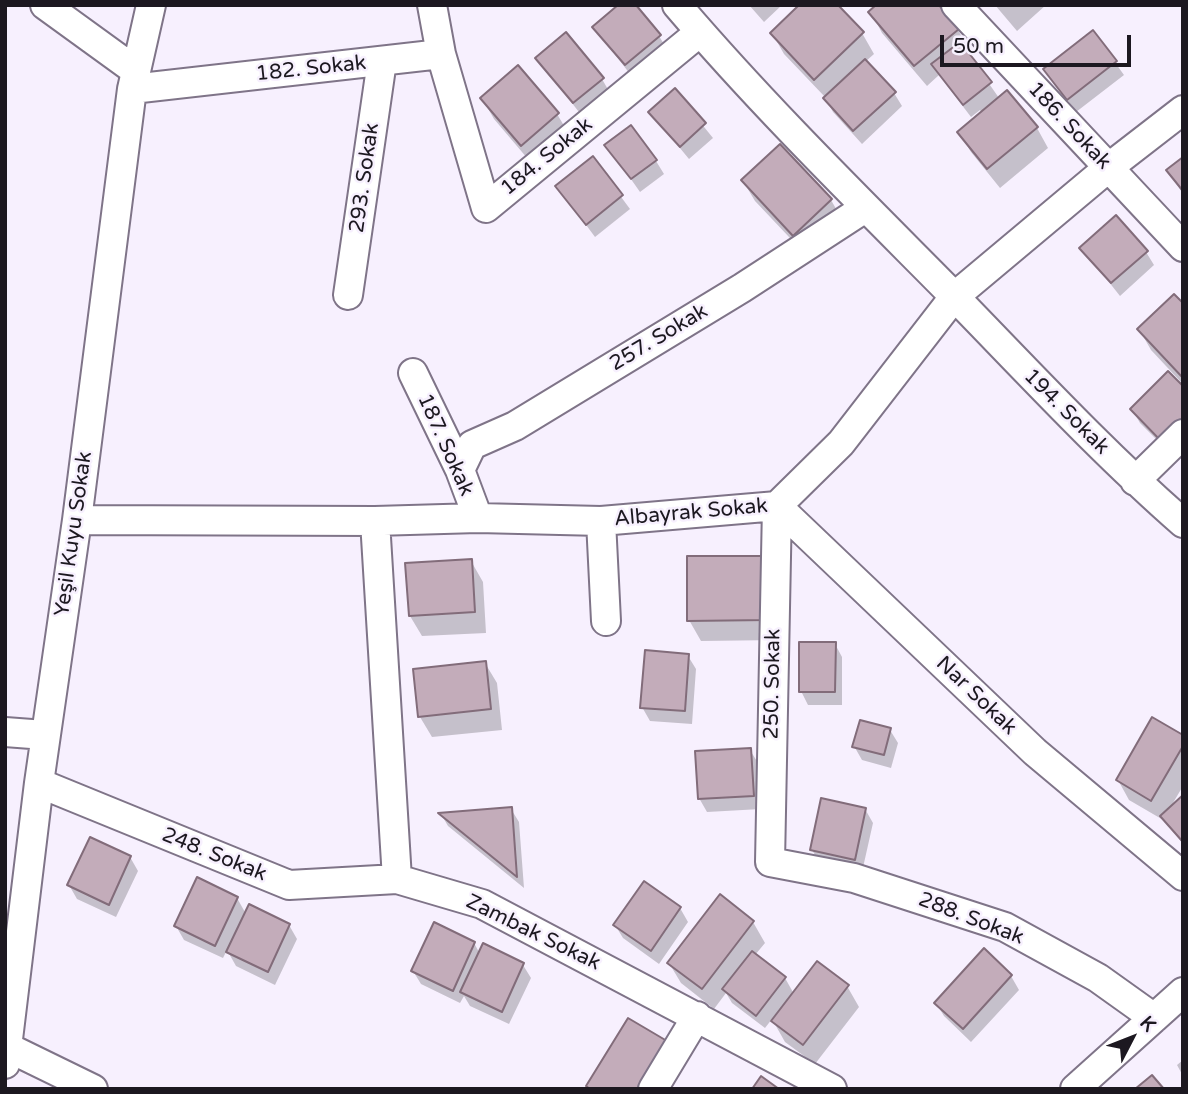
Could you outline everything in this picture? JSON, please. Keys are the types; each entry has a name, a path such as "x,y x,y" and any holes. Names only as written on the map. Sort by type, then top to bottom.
{"street":[{"path":"44,5 134,80"},
{"name":"Yeşil Kuyu Sokak","path":"7,1056 38,783 77,520 134,80 151,5"},
{"path":"432,5 441,54"},
{"name":"194. Sokak","path":"677,5 865,208 1135,481 1183,523"},
{"name":"186. Sokak","path":"956,5 1183,247"},
{"name":"184. Sokak","path":"441,54 486,208 700,32"},
{"name":"182. Sokak","path":"134,80 441,54"},
{"name":"293. Sokak","path":"348,295 382,61"},
{"name":"Albayrak Sokak","path":"77,520 375,522 478,518 601,521 777,506 841,443 954,297 1108,168 1183,110"},
{"name":"257. Sokak","path":"460,470 472,445 515,426 742,288 865,208"},
{"name":"187. Sokak","path":"413,373 460,470 478,518"},
{"path":"1135,481 1183,434"},
{"name":"250. Sokak","path":"770,862 777,506"},
{"name":"Nar Sokak","path":"777,506 1035,752 1183,876"},
{"path":"601,521 606,621"},
{"path":"375,522 397,879"},
{"path":"5,732 45,735"},
{"name":"248. Sokak","path":"38,783 289,886 397,879"},
{"name":"288. Sokak","path":"770,862 854,878 1005,927 1098,978 1154,1018"},
{"name":"Zambak Sokak","path":"397,879 482,904 832,1089"},
{"path":"1075,1089 1183,992"},
{"path":"653,1089 697,1016"},
{"path":"7,1056 93,1089"}],"building":[{"path":"618,5 636,5 661,35 625,65 592,27"},
{"path":"799,5 838,5 864,32 814,80 770,33"},
{"path":"876,5 939,5 959,29 914,66 868,12"},
{"path":"1093,30 1117,61 1067,100 1043,69"},
{"path":"566,32 604,78 573,103 535,58"},
{"path":"960,42 992,82 963,105 931,64"},
{"path":"865,59 896,92 853,131 823,98"},
{"path":"518,65 559,113 521,146 480,98"},
{"path":"675,88 706,123 680,147 648,112"},
{"path":"1007,90 1038,127 987,169 957,132"},
{"path":"631,125 657,160 631,179 604,145"},
{"path":"780,144 832,199 793,236 741,180"},
{"path":"593,156 623,195 586,225 555,186"},
{"path":"1183,157 1183,191 1166,170"},
{"path":"1116,215 1148,251 1111,283 1079,248"},
{"path":"1174,294 1183,303 1183,378 1137,329"},
{"path":"1168,371 1183,386 1183,422 1162,442 1130,409"},
{"path":"687,556 768,556 768,620 687,621"},
{"path":"472,559 475,612 409,616 405,563"},
{"path":"799,642 836,642 835,692 799,692"},
{"path":"645,650 689,654 685,711 640,708"},
{"path":"486,661 491,709 418,717 413,669"},
{"path":"1152,717 1183,735 1183,746 1151,801 1116,780"},
{"path":"860,720 891,728 884,755 852,747"},
{"path":"751,748 754,796 698,799 695,751"},
{"path":"1183,795 1183,842 1160,816"},
{"path":"821,798 866,808 855,860 810,850"},
{"path":"512,807 517,877 438,813"},
{"path":"90,837 131,856 109,905 67,885"},
{"path":"197,877 238,897 215,946 174,926"},
{"path":"644,881 681,907 651,951 613,925"},
{"path":"720,894 754,921 702,989 667,963"},
{"path":"249,904 290,924 268,972 226,952"},
{"path":"434,922 475,942 453,991 411,971"},
{"path":"483,943 524,963 502,1012 460,992"},
{"path":"984,948 1012,975 963,1029 934,1003"},
{"path":"752,951 786,977 756,1016 722,989"},
{"path":"817,961 849,985 803,1045 771,1021"},
{"path":"628,1018 667,1041 637,1089 590,1089 586,1086"},
{"path":"1152,1075 1164,1089 1135,1089"},
{"path":"761,1076 779,1089 752,1089"}]}
